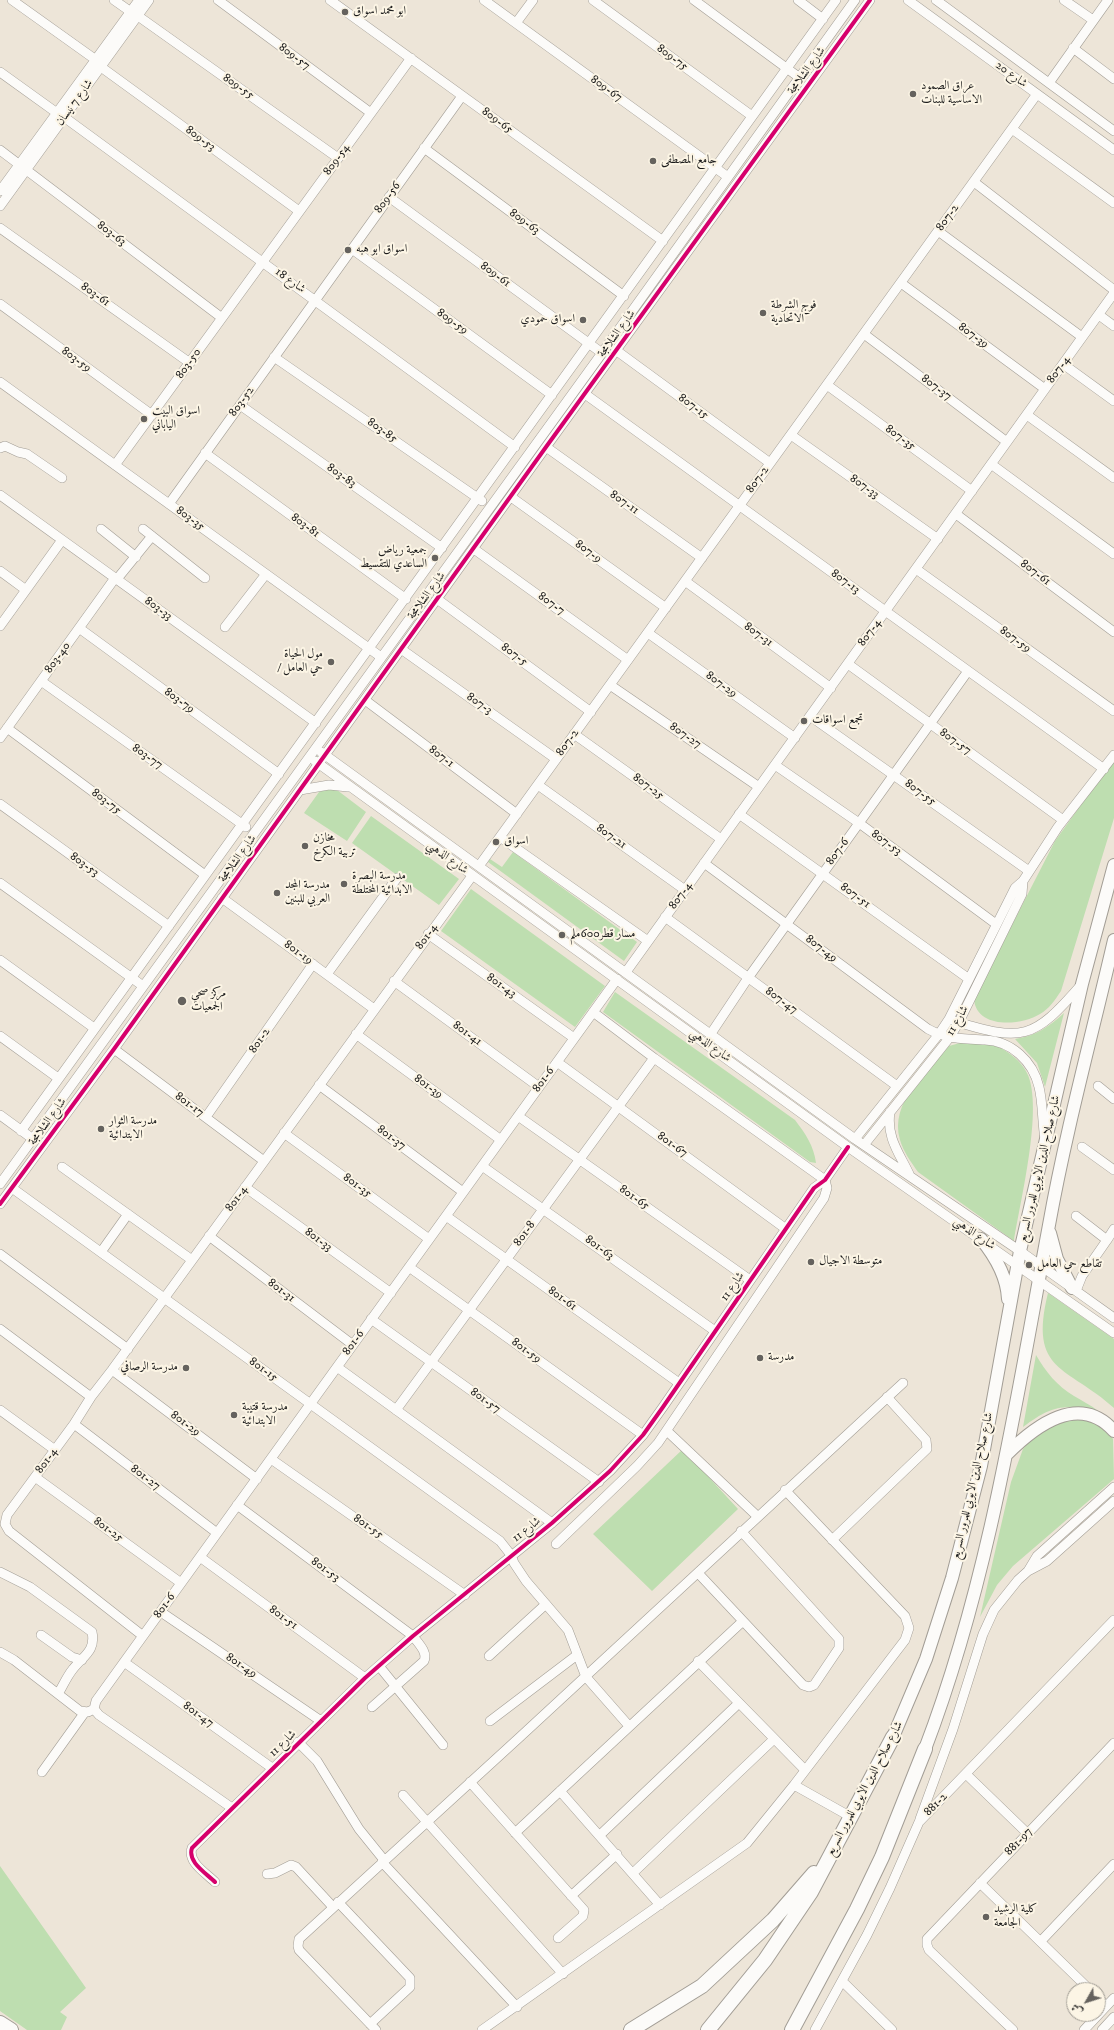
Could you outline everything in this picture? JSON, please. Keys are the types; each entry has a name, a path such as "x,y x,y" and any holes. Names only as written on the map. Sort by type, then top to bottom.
{"highway":[{"name":"شارع صلاح الدين الايوبي للمرور السريع","path":"708,2030 746,1984 783,1935 811,1892 893,1737"},
{"name":"شارع صلاح الدين الايوبي للمرور السريع","path":"792,2030 843,1935 882,1857 926,1749"},
{"path":"631,2030 702,1986 773,1920 834,1850"},
{"path":"0,2023 11,2030"}],"main road":[{"name":"شارع صلاح الدين الايوبي للمرور السريع","path":"893,1737 926,1659 952,1578 980,1466 1020,1251 1082,984 1114,866"},
{"name":"شارع صلاح الدين الايوبي للمرور السريع","path":"926,1749 947,1689 965,1626 1007,1454 1049,1224 1072,1114 1114,940"},
{"path":"1049,1224 1051,1242 1057,1259 1074,1290"},
{"path":"981,1239 999,1265 1008,1296 1008,1311"},
{"path":"1007,1454 1034,1430 1055,1417 1062,1415 1078,1414 1094,1418 1107,1425 1114,1432"}],"street":[{"name":"809-53","path":"12,0 300,211"},
{"name":"809-55","path":"114,0 338,158"},
{"name":"شارع 7 نيسان","path":"134,14 139,0"},
{"name":"شارع 7 نيسان","path":"0,206 23,166 134,14 149,0"},
{"name":"809-57","path":"218,0 371,113"},
{"name":"809-65","path":"330,0 663,241"},
{"name":"809-67","path":"484,0 728,177"},
{"path":"516,23 533,0"},
{"name":"809-75","path":"593,0 752,116"},
{"path":"694,0 800,78"},
{"path":"798,0 823,18"},
{"path":"21,1130 406,599 836,0"},
{"name":"شارع الشلامجة","path":"0,1184 602,354 856,0"},
{"name":"شارع الشلامجة","path":"0,1204 326,756 546,447 870,0"},
{"name":"شارع 20","path":"908,0 1114,150"},
{"name":"شارع 20","path":"936,0 1114,131"},
{"path":"1064,0 1093,20"},
{"path":"1049,83 1108,0"},
{"path":"1073,48 1114,79"},
{"name":"809-54","path":"263,262 411,58"},
{"name":"شارع 18","path":"0,72 263,262 515,447"},
{"name":"807-2","path":"479,866 1038,94"},
{"name":"809-56","path":"315,300 462,96"},
{"path":"1012,129 1114,202"},
{"name":"809-63","path":"424,148 624,296"},
{"name":"803-63","path":"0,150 222,318"},
{"name":"شارع 7 نيسان","path":"0,191 23,166"},
{"path":"974,182 1114,290"},
{"name":"809-61","path":"389,197 602,354"},
{"name":"803-61","path":"0,228 190,363"},
{"path":"938,231 1082,337"},
{"name":"809-59","path":"352,249 552,395"},
{"name":"803-50","path":"115,465 263,262"},
{"name":"807-39","path":"901,283 1046,389"},
{"name":"807-4","path":"626,972 1114,293"},
{"name":"803-52","path":"169,504 315,300"},
{"name":"803-59","path":"0,304 152,415"},
{"path":"1099,315 1114,326"},
{"name":"807-37","path":"864,334 1007,442"},
{"name":"807-15","path":"617,351 770,463"},
{"name":"803-85","path":"274,356 490,507"},
{"path":"1063,364 1114,401"},
{"name":"803-35","path":"0,382 381,657"},
{"name":"807-35","path":"827,385 972,490"},
{"name":"807-13","path":"585,394 1104,770"},
{"name":"803-83","path":"240,404 442,548"},
{"path":"1027,415 1114,478"},
{"name":"807-33","path":"791,435 938,539"},
{"path":"2,447 27,454 62,478"},
{"name":"807-11","path":"546,447 702,558"},
{"name":"803-81","path":"205,453 406,599"},
{"path":"991,464 1114,554"},
{"name":"803-33","path":"0,494 316,723"},
{"name":"807-9","path":"511,497 666,608"},
{"name":"807-61","path":"956,514 1114,632"},
{"path":"101,529 136,557"},
{"path":"143,529 205,578"},
{"name":"803-40","path":"0,738 79,628 116,579 136,557 152,536"},
{"path":"0,626 62,540"},
{"name":"807-7","path":"474,549 628,660"},
{"name":"807-59","path":"916,569 1114,711"},
{"path":"0,571 26,590"},
{"path":"225,627 266,574"},
{"name":"807-31","path":"685,581 831,688"},
{"name":"807-5","path":"438,599 591,712"},
{"name":"803-79","path":"79,628 279,774"},
{"name":"807-29","path":"648,632 795,738"},
{"name":"807-3","path":"401,649 556,759"},
{"name":"807-57","path":"848,664 1063,820"},
{"name":"807-6","path":"710,1035 748,978 968,671"},
{"name":"803-77","path":"41,681 254,833"},
{"name":"807-27","path":"610,684 759,787"},
{"name":"807-1","path":"365,700 517,814"},
{"name":"807-55","path":"810,716 1029,871"},
{"name":"803-75","path":"7,728 205,875"},
{"name":"807-25","path":"574,734 721,839"},
{"name":"شارع الذهبي","path":"315,748 855,1139 1020,1251 1114,1318"},
{"name":"شارع 11","path":"855,1139 949,1019 1015,888 1023,881 1063,820 1104,770 1114,755"},
{"name":"شارع الذهبي","path":"309,756 349,787 848,1147 1114,1332"},
{"name":"807-53","path":"775,765 859,823 996,924"},
{"name":"807-21","path":"538,785 685,890"},
{"path":"300,790 320,786 349,787"},
{"name":"803-53","path":"0,804 169,926"},
{"name":"807-51","path":"740,814 969,979"},
{"path":"500,836 648,941"},
{"name":"807-49","path":"704,863 928,1029 938,1034 950,1037 1001,1043 1013,1049 1024,1058 1034,1072 1040,1088 1041,1116 1046,1142"},
{"name":"801-4","path":"143,1636 9,1531 5,1524 8,1515 74,1424 91,1397 128,1349 428,934 472,876"},
{"path":"327,974 397,878"},
{"name":"شارع 11","path":"864,1145 950,1037 959,1022 1022,894 1023,881"},
{"path":"0,882 143,986"},
{"name":"801-19","path":"222,898 374,1009"},
{"name":"807-47","path":"665,917 897,1086"},
{"name":"801-43","path":"428,934 574,1038"},
{"path":"0,960 94,1028"},
{"name":"801-2","path":"206,1118 313,964"},
{"name":"801-6","path":"94,1709 96,1701 617,979"},
{"name":"801-41","path":"394,981 539,1087"},
{"path":"949,1019 996,1033 1012,1034 1029,1030 1051,1018 1082,984"},
{"path":"556,1544 637,1466 667,1431 824,1198 827,1188 825,1180 654,1058 593,1012"},
{"name":"801-39","path":"356,1034 501,1140"},
{"path":"0,1036 58,1078"},
{"name":"801-17","path":"114,1049 264,1161"},
{"name":"801-8","path":"396,1410 654,1058"},
{"name":"801-67","path":"557,1062 786,1229"},
{"name":"801-37","path":"319,1085 463,1192"},
{"path":"1098,1086 1114,1099"},
{"path":"891,1112 889,1121 892,1141 912,1179"},
{"path":"0,1115 33,1139"},
{"name":"801-65","path":"518,1116 750,1280"},
{"name":"801-35","path":"284,1133 429,1239"},
{"name":"شارع 11","path":"215,1882 192,1860 190,1853 192,1848 298,1742 365,1678 413,1636 552,1523 599,1482 643,1435 814,1188 825,1180 848,1147"},
{"path":"1082,1147 1114,1170"},
{"name":"801-63","path":"482,1166 544,1208 715,1331"},
{"path":"62,1167 192,1260"},
{"name":"801-33","path":"245,1187 391,1293"},
{"name":"801-15","path":"12,1188 500,1541 511,1555 514,1564 526,1581 568,1630 586,1677 629,1726"},
{"path":"101,1252 128,1214"},
{"name":"801-61","path":"446,1216 679,1383"},
{"path":"1076,1216 1107,1240"},
{"path":"1074,1290 1114,1229"},
{"name":"801-31","path":"209,1236 353,1345"},
{"path":"0,1254 128,1349"},
{"name":"801-59","path":"409,1267 643,1435"},
{"name":"801-57","path":"371,1319 599,1482"},
{"path":"0,1329 91,1397"},
{"path":"337,1367 552,1523"},
{"name":"801-29","path":"112,1370 257,1478"},
{"path":"267,1874 275,1873 291,1865 296,1867 335,1905 410,1978 410,1987 373,2027 298,1946 299,1938 335,1905 383,1861 426,1821 586,1677 785,1490 903,1383"},
{"path":"832,1540 927,1448 926,1440 887,1397"},
{"path":"663,1407 676,1417"},
{"path":"0,1410 55,1450"},
{"name":"801-27","path":"74,1424 217,1533"},
{"path":"667,1431 757,1516"},
{"name":"801-55","path":"271,1459 465,1595"},
{"name":"801-25","path":"35,1477 181,1583"},
{"path":"919,1822 953,1729 988,1622 1005,1594 1028,1571 1037,1556 1114,1487"},
{"path":"482,2030 517,2007 747,1843 794,1785 905,1640 909,1628 905,1616 785,1490"},
{"path":"1028,1571 1047,1561 1114,1501"},
{"name":"801-53","path":"237,1505 413,1636"},
{"path":"698,1573 806,1686 814,1685 840,1645 839,1638 741,1531"},
{"name":"801-51","path":"200,1557 365,1678"},
{"path":"0,1572 30,1587 92,1632 94,1640 91,1651 72,1669 58,1694"},
{"path":"489,1656 546,1604"},
{"name":"801-49","path":"161,1612 321,1721"},
{"name":"881-2","path":"815,2030 890,1888 919,1822 1114,1620"},
{"path":"515,1833 698,1661 743,1621"},
{"path":"41,1635 72,1657 82,1660"},
{"path":"372,1707 424,1661 426,1657 413,1636"},
{"path":"0,1652 14,1660 78,1710 85,1712 94,1709 99,1715 232,1808"},
{"path":"490,1721 577,1655"},
{"path":"698,1661 805,1770"},
{"name":"801-47","path":"124,1662 272,1768"},
{"path":"379,1666 443,1745"},
{"path":"600,1835 739,1703"},
{"path":"42,1772 85,1712"},
{"path":"633,1873 774,1739"},
{"path":"298,1742 317,1761 359,1829 383,1861 517,2007"},
{"name":"881-97","path":"1013,2030 929,1950 927,1942 929,1936 1114,1743"},
{"path":"966,1775 1028,1833"},
{"path":"470,1782 584,1910 584,1914 558,1938"},
{"path":"794,1785 851,1817"},
{"path":"560,1791 617,1854 660,1905"},
{"path":"403,1795 563,1974"},
{"path":"571,1896 617,1854"},
{"path":"1041,1941 1114,1864"},
{"path":"980,1883 1082,1982"},
{"path":"842,1981 892,2030"},
{"path":"1106,2006 1114,1998"},
{"path":"1102,2030 1114,2017"},
{"path":"1084,2030 1091,2022"}],"green space":[{"path":"1114,759 1114,818 1061,991 1046,1010 1032,1018 1022,1021 1001,1022 982,1016 977,1009 974,999 1055,841"},
{"path":"328,789 337,790 366,812 347,841 304,813 319,792"},
{"path":"371,816 459,879 439,905 352,843"},
{"path":"513,852 637,942 624,961 488,862 490,859 502,867"},
{"path":"471,889 605,986 575,1027 441,931"},
{"path":"615,992 795,1120 808,1140 816,1163 810,1162 603,1012"},
{"path":"1064,1013 1045,1087 1037,1063 1015,1039 1029,1036 1041,1030 1053,1023"},
{"path":"960,1043 990,1044 1007,1052 1019,1061 1025,1069 1032,1088 1032,1131 1014,1241 918,1172 901,1144 898,1126 900,1113 912,1088 949,1046"},
{"path":"1048,1293 1114,1339 1114,1408 1056,1365 1048,1353 1043,1339 1043,1319"},
{"path":"1036,1355 1057,1383 1068,1392 1098,1411 1076,1407 1058,1408 1042,1414 1023,1427"},
{"path":"1085,1417 1107,1430 1113,1439 1114,1479 1013,1566 997,1585 980,1617 1011,1482 1023,1449 1031,1439 1054,1421"},
{"path":"683,1449 738,1509 652,1591 593,1534"},
{"path":"0,1866 86,1988 60,2012 67,2017 61,2030 27,2030 0,2011"}],"cycle path":[{"path":"0,1204 114,1049 546,447 870,0"},
{"path":"215,1882 195,1863 192,1858 192,1848 365,1678 413,1636 552,1523 610,1471 643,1435 814,1188 825,1180 848,1147"}],"place":[{"name":"ابو محمد اسواق","path":"345,12"},
{"name":"عراق الصمود الاساسية للبنات","path":"913,94"},
{"name":"جامع المصطفى","path":"653,161"},
{"name":"اسواق ابو هبه","path":"348,250"},
{"name":"فوج الشرطة الاتحادية","path":"763,313"},
{"name":"اسواق حمودي","path":"583,320"},
{"name":"اسواق البيت الياباني","path":"144,419"},
{"name":"جمعية رياض الساعدي للتقسيط","path":"435,558"},
{"name":"مول الحياة / حي العامل","path":"331,662"},
{"name":"تجمع اسواقات","path":"804,721"},
{"name":"اسواق","path":"496,842"},
{"name":"مخازن تربية الكرخ","path":"305,846"},
{"name":"مدرسة البصرة الابدائية المختلطة","path":"344,884"},
{"name":"مدرسة المجد العربي للبنين","path":"277,893"},
{"name":"مسار قطر600ملم","path":"562,935"},
{"name":"مركز صحي الجمعيات","path":"182,1001"},
{"name":"مدرسة الثوار الابتدائية","path":"101,1129"},
{"name":"متوسطة الاجيال","path":"811,1262"},
{"name":"تقاطع حي العامل","path":"1029,1265"},
{"name":"مدرسة","path":"760,1358"},
{"name":"مدرسة الرصافي","path":"186,1368"},
{"name":"مدرسة قتيبة الابتدائية","path":"234,1415"},
{"name":"كلية الرشيد الجامعة","path":"986,1917"}]}
